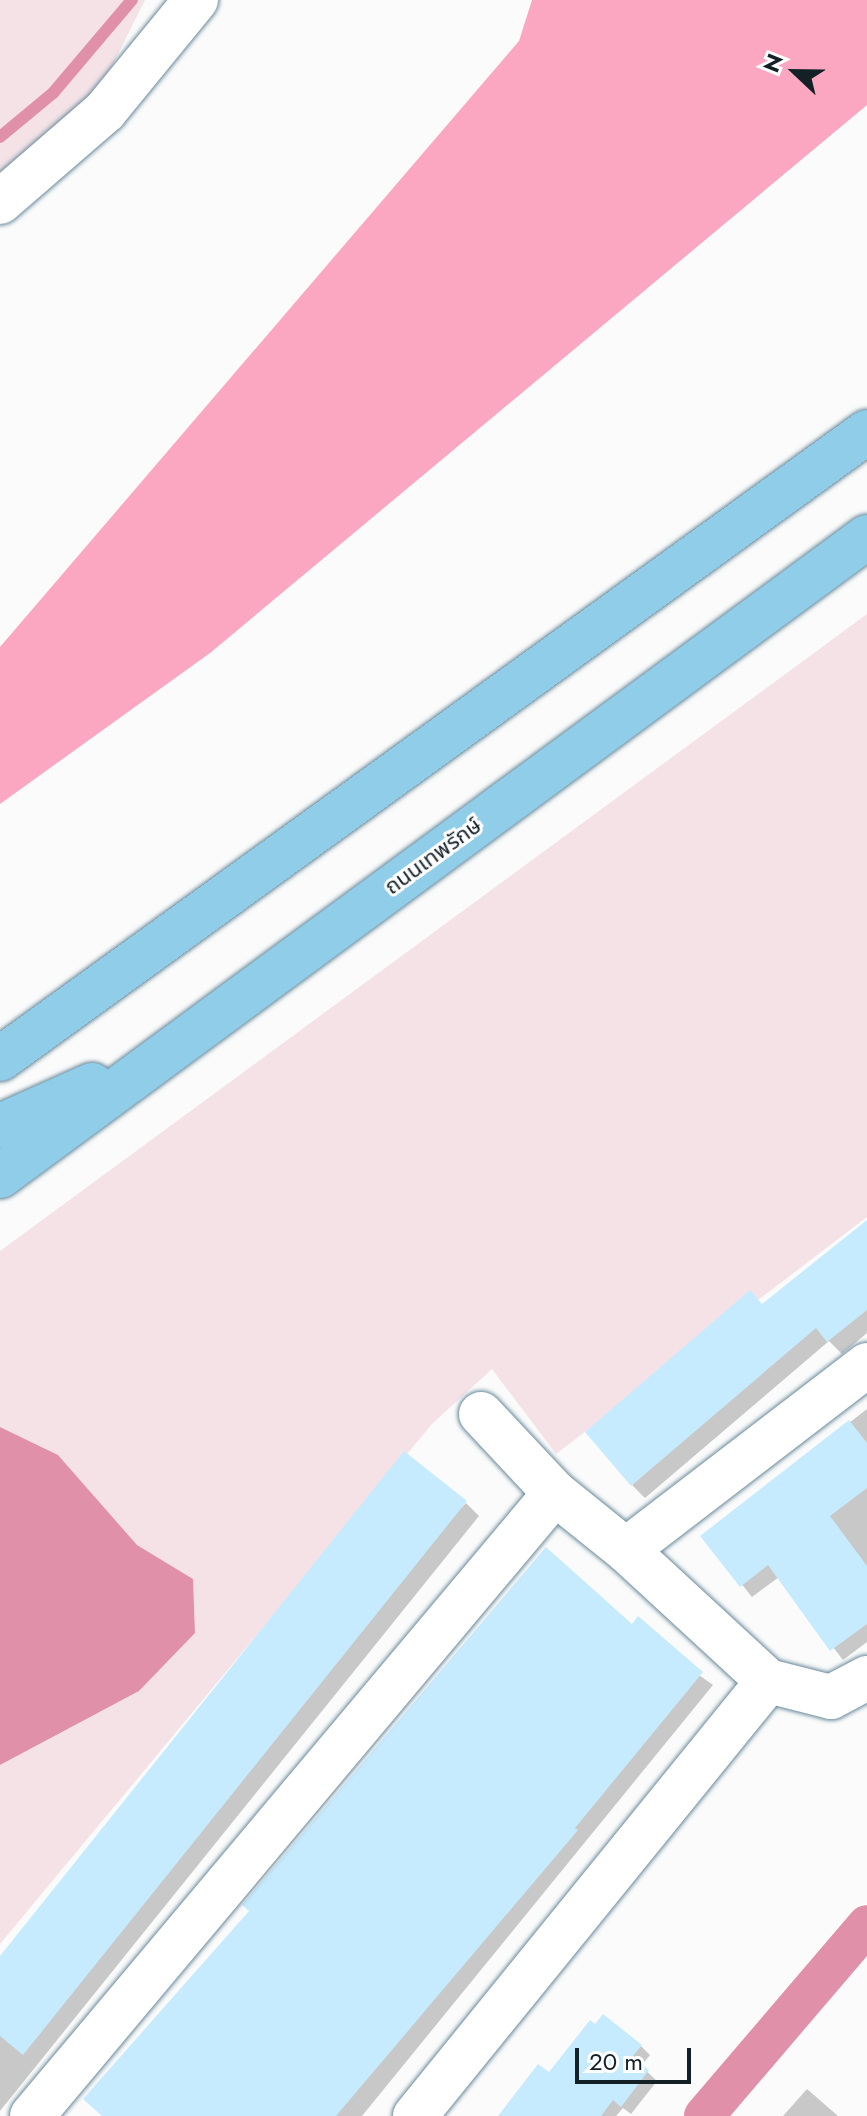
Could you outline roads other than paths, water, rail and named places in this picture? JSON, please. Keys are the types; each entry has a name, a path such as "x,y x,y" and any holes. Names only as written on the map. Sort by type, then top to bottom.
{"main road":[{"path":"0,1059 867,432"},
{"name":"ถนนเทพรักษ์","path":"0,1176 867,537"},
{"path":"0,1126 171,1049"}],"street":[{"path":"0,202 105,111 196,0"},
{"path":"626,1550 867,1365"},
{"path":"481,1414 555,1493 626,1550 768,1681 831,1697 867,1678"},
{"path":"32,2116 555,1493"},
{"path":"415,2116 768,1681"}],"waterway":[{"path":"0,137 53,93 132,0"},
{"path":"704,2116 867,1925"}]}
